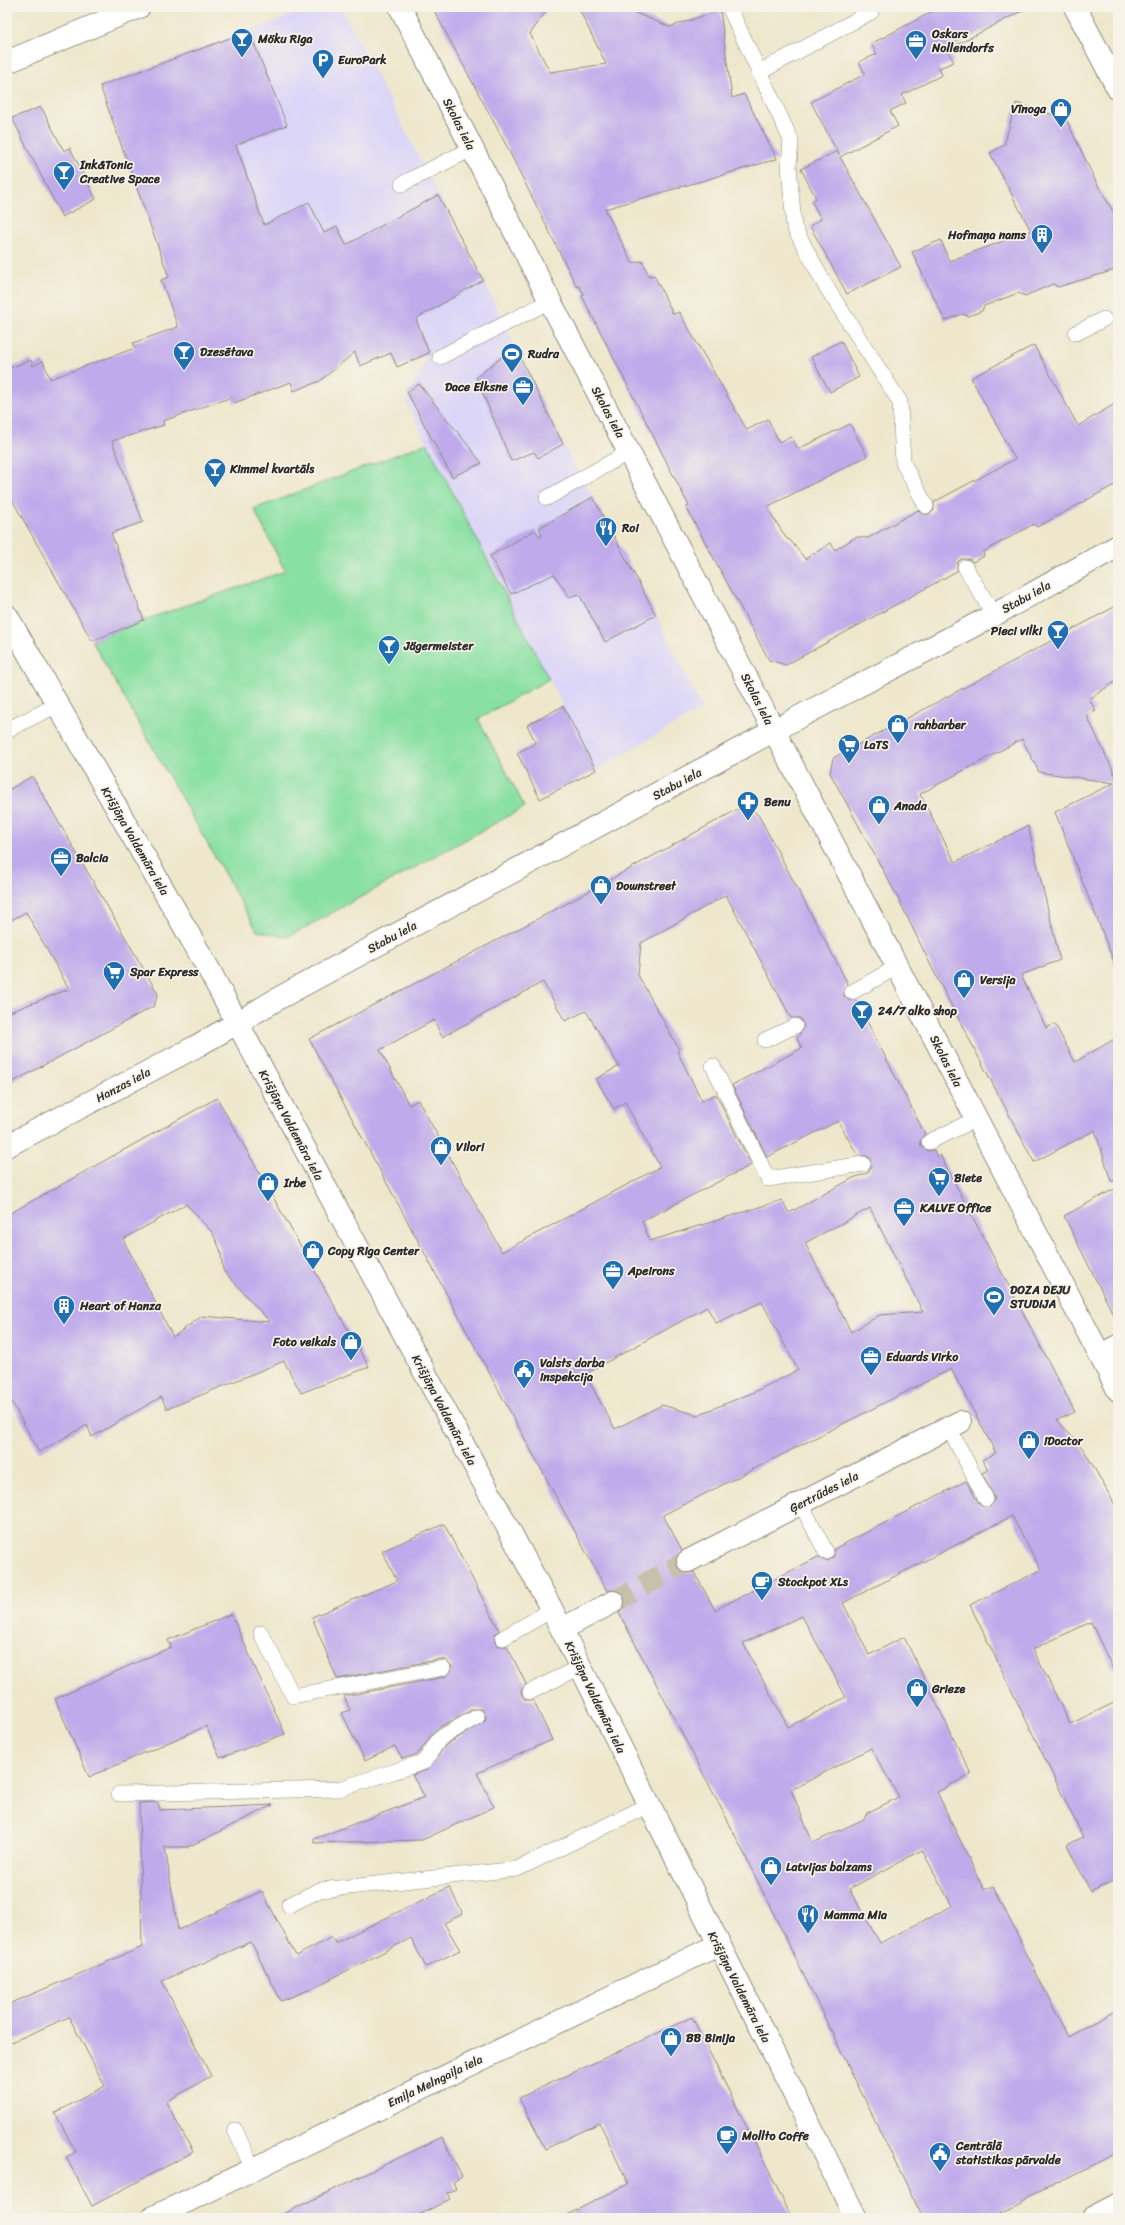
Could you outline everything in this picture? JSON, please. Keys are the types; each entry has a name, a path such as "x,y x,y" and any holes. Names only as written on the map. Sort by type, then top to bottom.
{"street":[{"path":"7,62 139,7"},
{"name":"Skolas iela","path":"400,7 471,149 976,1119 1109,1350 1118,1390"},
{"path":"1075,7 1118,89"},
{"name":"Stabu iela","path":"237,1023 279,998 994,615 1118,546"},
{"name":"Krišjāņa Valdemāra iela","path":"7,616 237,1023 557,1619 718,1945 856,2218"},
{"name":"Hanzas iela","path":"7,1146 195,1047 237,1023"},
{"name":"Ģertrūdes iela","path":"688,1561 955,1425"},
{"path":"557,1619 613,1602"},
{"name":"Emiļa Melngaiļa iela","path":"152,2218 718,1945"},
{"path":"1093,2218 1118,2205"}],"lane":[{"path":"729,7 791,140 789,165 794,227 825,285 900,402 903,463 926,506"},
{"path":"760,72 871,12 871,7"},
{"path":"402,184 471,149"},
{"path":"440,358 550,301"},
{"path":"1076,333 1104,319"},
{"path":"547,498 629,452"},
{"path":"965,567 994,615"},
{"path":"7,730 57,705"},
{"path":"852,992 897,967"},
{"path":"765,1040 795,1026"},
{"path":"713,1066 768,1179 863,1164"},
{"path":"930,1142 976,1119"},
{"path":"955,1425 986,1499"},
{"path":"801,1504 826,1552"},
{"path":"503,1638 557,1619"},
{"path":"261,1633 293,1696 443,1668"},
{"path":"530,1692 580,1667"},
{"path":"119,1794 338,1789 424,1762 440,1738 477,1717"},
{"path":"289,1905 320,1890 517,1869 649,1805"},
{"path":"235,2130 254,2169"}],"shaded area":[{"path":"315,7 341,7 483,280 563,444 656,615 702,709 596,770 406,402 429,353 409,303 376,316 337,226 315,238 279,265 230,129 192,52"}],"green space":[{"path":"427,443 549,679 478,719 525,807 288,937 257,931 92,641 144,620 285,571 254,509"}],"building":[{"path":"432,7 549,7 530,34 550,72 606,64 578,7 621,7 670,27 720,10 732,98 744,94 777,159 605,209 632,263 642,261 649,276 654,275 673,314 679,312 747,430 768,419 779,442 791,437 798,449 850,424 867,456 767,507 786,538 791,541 805,559 831,543 835,550 856,537 868,538 918,510 922,514 930,514 934,510 934,502 1015,459 971,378 1034,345 1078,426 1118,402 1118,483 1037,527 1034,524 983,552 984,556 973,562 969,559 961,559 957,563 957,571 786,665 769,660 686,507 689,506 582,296 584,294 579,286 577,287 504,141"},
{"path":"941,7 1029,7 947,50 954,62 939,68 942,75 902,95 906,103 890,111 898,126 840,157 901,267 847,294 810,226 821,219 812,202 816,198 801,169 837,151 811,102 865,74 859,62 877,54 871,44"},
{"path":"249,31 287,125 236,145 264,225 309,202 324,233 337,226 346,245 438,195 483,280 416,319 429,353 397,367 391,353 360,366 355,352 320,381 294,391 291,382 234,403 232,397 163,421 164,425 112,441 143,522 111,533 144,620 92,641 7,491 7,369 31,360 33,366 43,361 50,379 135,348 133,343 178,327 161,280 169,277 100,86"},
{"name":"Hofmaņa nams","path":"1016,103 1066,119 1097,184 1118,220 1118,269 1058,287 1053,284 1025,296 1018,293 984,306 982,311 968,316 962,314 945,321 912,252 941,240 949,261 1031,231 990,153 1004,145"},
{"path":"41,107 64,151 70,148 96,199 62,217 12,118"},
{"path":"841,341 859,377 830,392 811,357"},
{"path":"515,347 563,444 538,458 534,452 511,461 476,377"},
{"path":"419,384 482,463 452,477 407,392"},
{"path":"593,497 656,615 605,642 579,594 569,597 554,574 511,594 490,556 535,530 540,537 542,536 539,528"},
{"path":"1118,605 1118,680 1089,699 1096,711 1087,716 1118,781 1118,966 1116,967 1055,812 1114,783 1039,772 1022,739 920,794 955,862 1028,826 1060,960 1021,975 1046,1028 1055,1024 1075,1062 1118,1037 1118,1180 1111,1181 1095,1130 1034,1162 938,980 896,894 830,773 833,758"},
{"path":"563,706 596,770 540,799 517,753 536,743 527,725"},
{"path":"32,776 158,994 154,1006 7,1085 7,1013 69,989 26,912 7,922 7,791"},
{"path":"745,807 751,808 759,816 848,984 844,988 844,996 848,1000 856,1000 925,1134 920,1141 921,1146 928,1151 934,1150 937,1157 940,1155 1075,1412 1057,1420 1084,1450 1118,1510 1118,1680 1091,1622 1033,1649 1070,1724 1118,1701 1118,1878 1091,1892 1067,1845 1083,1837 970,1605 1041,1570 1012,1516 843,1603 869,1655 904,1637 971,1774 937,1792 984,1890 993,1886 1068,2037 1118,2009 1118,2152 991,2218 923,2218 729,1823 619,1613 624,1608 624,1597 619,1591 607,1591 309,1039 564,905 738,809","holes":["726,895 791,1018 800,1018 804,1026 797,1039 802,1048 732,1085 767,1157 838,1121 858,1156 866,1156 870,1158 871,1167 868,1173 853,1178 789,1213 782,1200 650,1241 642,1221 751,1165 716,1094 702,1101 677,1051 679,1049 638,975 641,943","543,982 565,1021 586,1011 619,1066 596,1079 614,1109 625,1102 660,1167 502,1252 418,1100 409,1105 380,1050 434,1020 442,1037","870,1208 923,1312 880,1315 851,1332 805,1243","762,1302 798,1370 752,1393 697,1415 662,1405 615,1429 585,1374 707,1307 716,1323","951,1369 996,1453 982,1460 988,1470 982,1473 995,1499 990,1507 981,1506 966,1481 834,1549 834,1556 830,1560 825,1561 818,1557 715,1610 694,1572 687,1573 677,1567 676,1560 682,1550 663,1515","802,1616 846,1697 788,1727 743,1643","871,1748 899,1797 867,1813 864,1819 813,1843 791,1790","922,1850 952,1906 880,1943 849,1889"]},
{"path":"217,1098 369,1367 301,1393 284,1361 167,1409 161,1397 92,1437 87,1425 39,1452 7,1393 7,1215","holes":["186,1204 212,1232 220,1249 223,1270 270,1322 202,1316 173,1337 123,1239"]},
{"path":"1118,1187 1118,1324 1064,1216"},
{"path":"444,1524 499,1630 495,1634 495,1642 499,1646 507,1646 526,1684 521,1691 522,1696 525,1700 533,1700 552,1740 477,1773 494,1807 422,1840 314,1843 314,1839 425,1797 412,1775 427,1770 446,1745 485,1721 486,1717 482,1709 473,1709 435,1730 418,1754 402,1759 395,1746 365,1761 342,1713 350,1710 344,1696 445,1677 451,1671 452,1666 446,1660 441,1659 337,1679 312,1617 397,1581 382,1551"},
{"path":"231,1614 285,1734 220,1758 206,1726 89,1777 55,1699 171,1647 168,1640"},
{"path":"158,1802 160,1810 273,1805 188,1847 165,1847 178,1930 262,1891 296,1956 332,1937 335,1943 449,1887 463,1914 444,1923 460,1950 426,1967 411,1938 311,1989 281,2001 251,1942 162,1981 211,2076 166,2102 193,2152 92,2206 66,2157 76,2152 55,2113 105,2086 69,2017 7,2044 7,2005 142,1947 139,1803"},
{"path":"692,2017 792,2218 561,2218 628,2184 600,2123 545,2149 519,2098"},
{"path":"442,2137 462,2177 453,2182 456,2189 447,2193 450,2199 413,2218 275,2218"}],"tunnel":[{"path":"613,1602 688,1561"}],"place":[{"name":"Möku Riga","path":"242,58"},
{"name":"Oskars Nollendorfs","path":"916,60"},
{"name":"EuroPark","path":"323,80"},
{"name":"Vīnoga","path":"1061,128"},
{"name":"Ink&Tonic Creative Space","path":"64,192"},
{"name":"Hofmaņa nams","path":"1042,254"},
{"name":"Dzesētava","path":"184,372"},
{"name":"Rudra","path":"512,374"},
{"name":"Dace Elksne","path":"523,406"},
{"name":"Kimmel kvartāls","path":"215,488"},
{"name":"Roi","path":"606,548"},
{"name":"Pieci vilki","path":"1058,650"},
{"name":"Jägermeister","path":"389,666"},
{"name":"rahbarber","path":"898,744"},
{"name":"LaTS","path":"849,764"},
{"name":"Benu","path":"748,822"},
{"name":"Anada","path":"879,826"},
{"name":"Balcia","path":"61,878"},
{"name":"Downstreet","path":"601,906"},
{"name":"Spar Express","path":"114,992"},
{"name":"Versija","path":"964,1000"},
{"name":"24/7 alko shop","path":"862,1030"},
{"name":"Vilori","path":"441,1166"},
{"name":"Biete","path":"939,1198"},
{"name":"Irbe","path":"268,1202"},
{"name":"KALVE Office","path":"904,1228"},
{"name":"Copy Riga Center","path":"313,1270"},
{"name":"Apeirons","path":"613,1290"},
{"name":"DOZA DEJU STUDIJA","path":"994,1316"},
{"name":"Heart of Hanza","path":"64,1326"},
{"name":"Foto veikals","path":"351,1362"},
{"name":"Eduards Virko","path":"871,1376"},
{"name":"Valsts darba inspekcija","path":"524,1390"},
{"name":"iDoctor","path":"1029,1460"},
{"name":"Stockpot XLs","path":"762,1602"},
{"name":"Grieze","path":"917,1708"},
{"name":"Latvijas balzams","path":"771,1886"},
{"name":"Mamma Mia","path":"808,1934"},
{"name":"BB Binija","path":"671,2058"},
{"name":"Mollto Coffe","path":"727,2156"},
{"name":"Centrālā statistikas pārvalde","path":"940,2172"}]}
